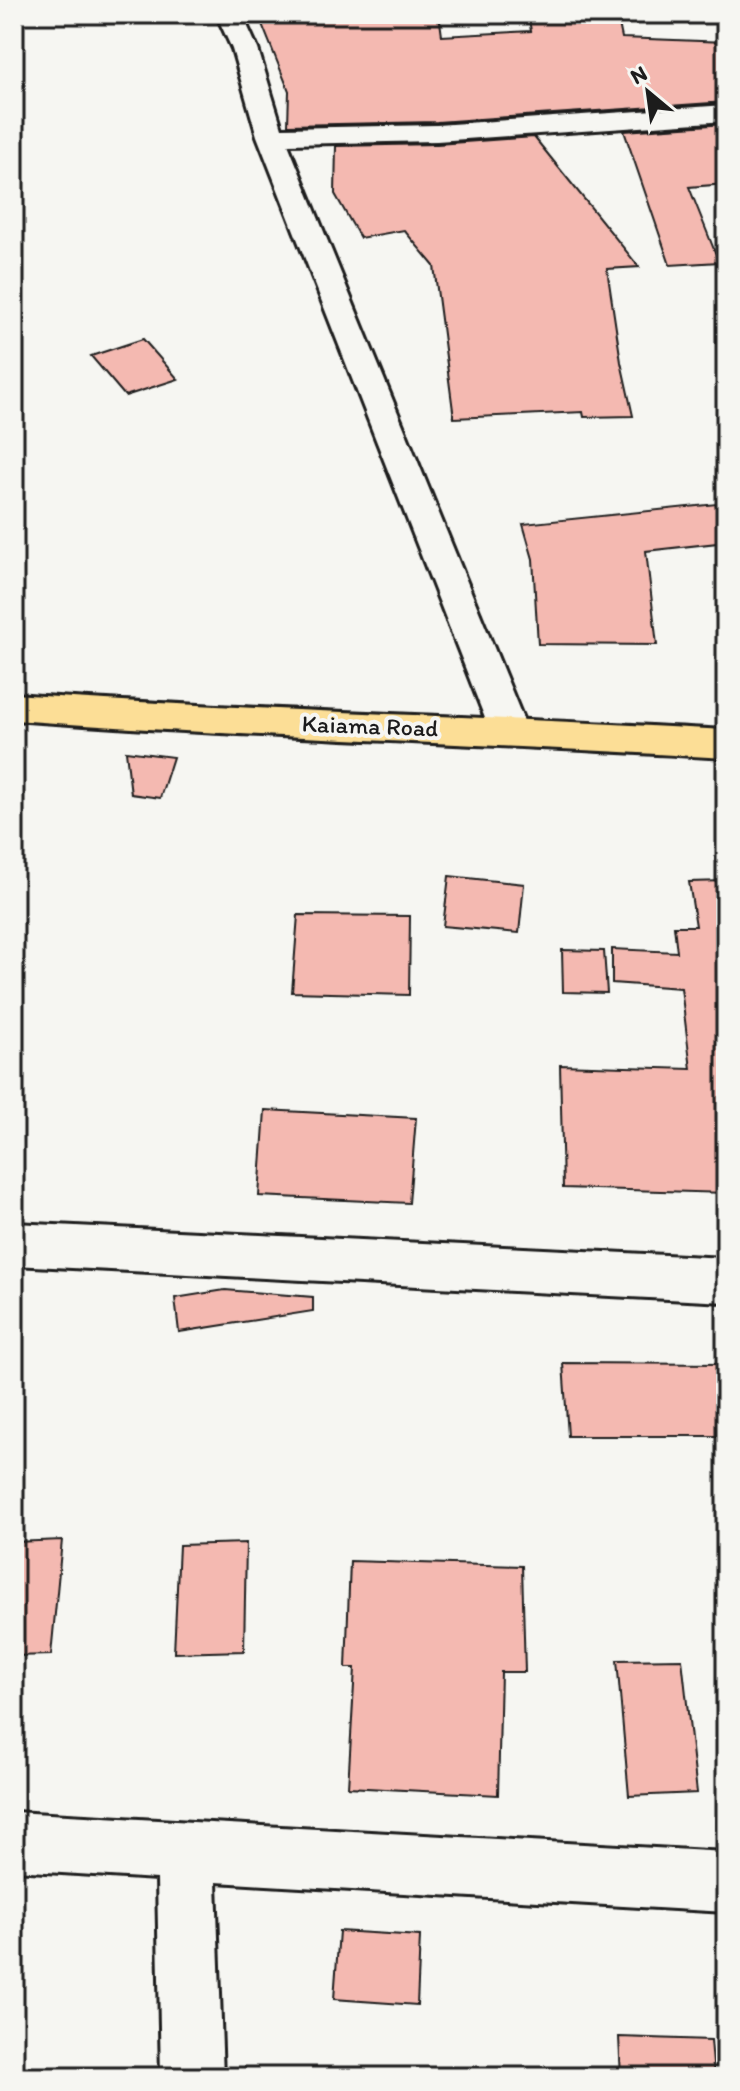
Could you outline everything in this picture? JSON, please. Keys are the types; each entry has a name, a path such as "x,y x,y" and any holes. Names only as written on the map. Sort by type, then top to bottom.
{"highway":[{"name":"Kaiama Road","path":"14,707 175,719 509,731 726,744"}],"street":[{"path":"229,14 245,49 271,136 509,731"},
{"path":"271,136 437,133 726,113"},
{"path":"14,1244 726,1280"},
{"path":"14,1841 726,1882"},
{"path":"186,1851 192,2077"}],"building":[{"path":"258,14 439,14 442,36 531,31 528,14 617,14 622,38 726,42 726,102 437,122 288,125 289,91"},
{"path":"726,124 726,184 689,187 719,262 670,265 624,131"},
{"path":"534,137 639,267 607,269 621,362 633,416 584,417 583,412 454,418 434,266 404,230 360,238 335,194 336,146 437,144"},
{"path":"143,339 178,379 125,396 91,356"},
{"path":"726,503 726,542 646,551 657,645 538,644 533,559 523,524"},
{"path":"126,751 173,757 160,798 131,794"},
{"path":"449,876 524,884 519,933 443,926"},
{"path":"726,881 726,1193 563,1188 560,1065 691,1069 681,988 612,983 612,949 677,952 674,926 696,926 689,882"},
{"path":"298,915 410,916 409,995 292,992"},
{"path":"562,950 604,951 607,993 563,992"},
{"path":"265,1110 416,1118 409,1203 259,1196"},
{"path":"225,1290 313,1297 313,1311 179,1332 175,1298"},
{"path":"563,1363 726,1364 726,1436 568,1436"},
{"path":"62,1540 51,1655 14,1656 14,1542"},
{"path":"246,1543 244,1651 174,1653 179,1545"},
{"path":"350,1561 522,1566 525,1672 501,1672 498,1795 348,1787 355,1668 346,1668"},
{"path":"682,1659 697,1793 629,1796 617,1660"},
{"path":"339,1931 420,1936 417,2005 334,1999"},
{"path":"619,2037 711,2040 714,2077 621,2077"}]}
